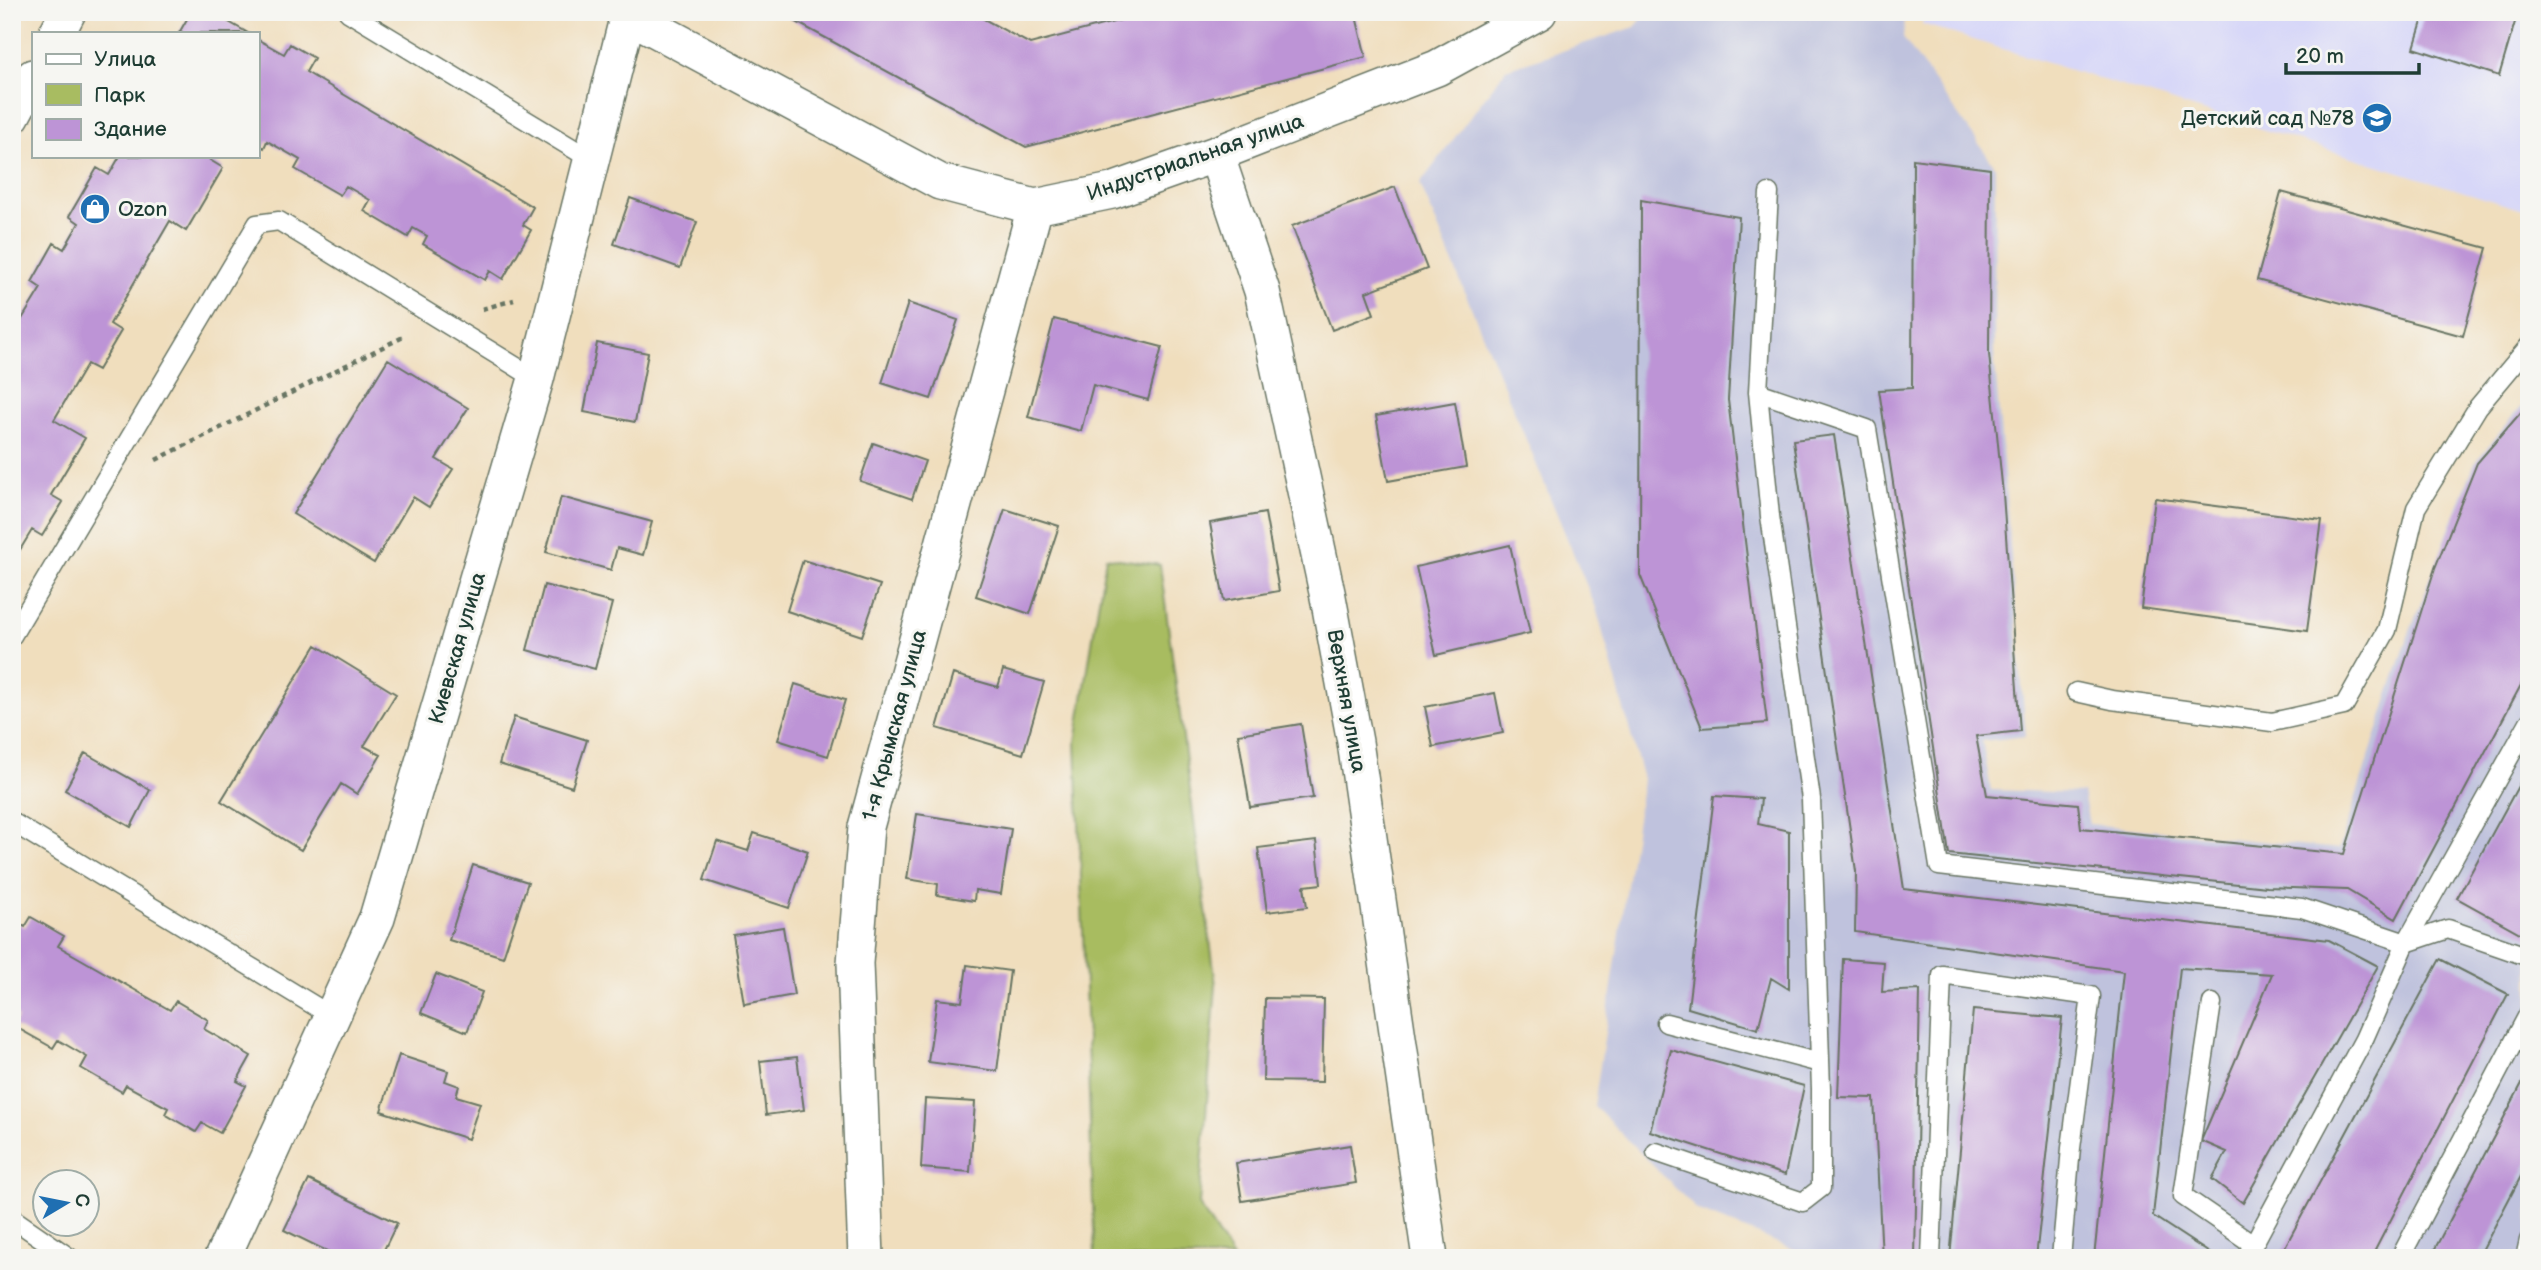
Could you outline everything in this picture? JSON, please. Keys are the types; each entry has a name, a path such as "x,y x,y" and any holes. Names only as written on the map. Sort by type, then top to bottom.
{"street":[{"name":"Индустриальная улица","path":"626,14 940,182 1035,207 1112,191 1216,155 1437,68 1539,12"},
{"name":"Киевская улица","path":"222,1258 377,918 537,379 626,14"},
{"path":"12,116 32,79"},
{"name":"Верхняя улица","path":"1216,155 1262,291 1328,597 1355,742 1430,1258"},
{"name":"1-я Крымская улица","path":"866,1258 855,963 866,827 1035,207"}],"lane":[{"path":"348,12 592,160"},
{"path":"1656,1152 1804,1202 1821,1188 1820,1063 1811,799 1770,516 1758,392 1769,193"},
{"path":"12,636 257,224 279,221 537,379"},
{"path":"2076,692 2112,700 2272,722 2344,706 2387,630 2416,508 2478,407 2529,346"},
{"path":"1758,392 1867,429 1939,866 2302,908 2406,943 2448,929 2529,957"},
{"path":"2212,1003 2183,1196 2249,1251 2364,1039 2406,943 2529,722"},
{"path":"12,822 332,1017"},
{"path":"1931,1258 1942,975 2091,996 2071,1148 2061,1258"},
{"path":"2400,1258 2529,1013"},
{"path":"1666,1023 1820,1063"},
{"path":"12,1218 70,1258"},
{"path":"2525,1258 2529,1240"}],"path":[{"path":"99,488 439,319 559,289"}],"shaded area":[{"path":"1648,12 1905,12 1903,38 1995,166 1994,353 2026,736 1982,741 1991,790 2083,793 2089,824 2339,849 2409,634 2475,462 2529,398 2529,1258 1815,1258 1697,1210 1594,1106 1643,779 1596,608 1420,184 1506,69 1635,27"},
{"name":"Детский сад №78","path":"1926,12 2529,12 2529,212 1922,24"}],"green space":[{"path":"1106,557 1160,565 1216,985 1199,1205 1233,1258 1095,1258 1076,742"}],"building":[{"path":"191,12 211,12 246,32 180,32"},
{"path":"778,12 971,12 1030,44 1152,12 1355,12 1366,57 1026,147"},
{"path":"2425,12 2518,12 2499,76 2414,48"},
{"path":"259,40 284,54 290,44 314,58 306,72 533,207 523,225 531,230 503,279 490,271 485,280 423,244 427,236 413,228 408,237 364,211 370,200 346,186 340,195 295,169 300,160 267,141 264,148 259,146"},
{"path":"119,158 212,158 210,160 223,168 186,231 170,221 110,324 121,331 98,370 87,364 54,420 85,438 51,495 63,502 42,536 32,530 12,563 12,398 15,395 12,393 12,320 19,324 41,288 32,282 54,243 64,249 79,223 69,216 97,168 109,175"},
{"path":"1913,159 1990,169 1989,354 2003,494 2020,731 1976,736 1987,795 2078,804 2081,828 2344,854 2435,568 2477,463 2529,403 2529,670 2396,919 2347,890 2267,887 1949,854 1879,390 1912,388"},
{"path":"1395,187 1427,269 1366,292 1374,314 1332,330 1292,226"},
{"path":"2281,192 2487,248 2463,336 2257,280"},
{"path":"630,198 697,222 680,268 614,244"},
{"path":"1641,200 1739,217 1728,400 1767,723 1702,728 1640,575"},
{"path":"908,303 958,320 931,399 882,383"},
{"path":"1054,319 1162,347 1148,400 1093,385 1081,431 1028,417"},
{"path":"597,343 648,353 635,422 584,412"},
{"path":"388,359 468,408 436,459 453,469 429,507 413,497 374,563 293,514"},
{"path":"1455,402 1466,467 1388,481 1376,416"},
{"path":"1834,435 1904,889 2329,940 2378,966 2243,1203 2212,1179 2227,1152 2201,1141 2272,974 2180,968 2153,1216 2217,1258 2094,1258 2124,971 1855,932 1856,871 1793,440"},
{"path":"873,443 925,461 912,499 860,481"},
{"path":"561,497 652,522 643,555 617,548 611,570 546,552"},
{"path":"2155,498 2322,520 2307,631 2141,608"},
{"path":"1005,509 1059,526 1030,614 976,596"},
{"path":"1265,513 1279,591 1224,601 1210,523"},
{"path":"1510,545 1530,633 1436,655 1416,567"},
{"path":"803,560 880,585 862,636 787,611"},
{"path":"544,585 612,603 595,669 527,650"},
{"path":"316,645 396,694 364,746 381,755 357,794 341,784 301,850 221,801"},
{"path":"1003,670 1044,682 1023,754 937,728 953,674 998,687"},
{"path":"795,684 845,700 828,756 778,740"},
{"path":"1495,693 1503,733 1433,747 1425,707"},
{"path":"514,717 587,740 572,787 499,764"},
{"path":"1301,724 1313,798 1250,807 1238,734"},
{"path":"85,753 150,790 131,827 65,790"},
{"path":"2529,766 2529,938 2457,898"},
{"path":"1714,796 1761,799 1758,824 1789,831 1789,989 1771,978 1758,1029 1688,1008"},
{"path":"917,814 1011,829 1001,894 975,890 974,901 937,895 938,884 907,879"},
{"path":"754,833 808,851 789,908 704,880 717,841 748,851"},
{"path":"1316,841 1321,884 1304,886 1307,907 1267,912 1258,848"},
{"path":"473,865 528,882 503,957 449,940"},
{"path":"31,917 64,936 58,946 170,1010 176,1001 208,1020 204,1029 251,1056 237,1081 246,1086 220,1133 202,1123 196,1132 165,1114 168,1108 126,1085 122,1092 81,1068 87,1057 58,1040 53,1048 14,1026 18,1017 12,1014 12,920 25,927"},
{"path":"783,927 794,995 744,1004 733,935"},
{"path":"1843,959 1884,962 1882,992 1920,990 1915,1258 1882,1258 1874,1098 1838,1097"},
{"path":"2440,959 2508,994 2371,1258 2279,1258"},
{"path":"967,965 1010,971 997,1071 928,1062 937,999 962,1002"},
{"path":"436,974 482,992 467,1032 421,1013"},
{"path":"1265,998 1324,999 1322,1082 1263,1081"},
{"path":"1973,1010 2062,1018 2036,1258 1950,1258"},
{"path":"1671,1050 1804,1086 1785,1175 1650,1131"},
{"path":"399,1055 448,1071 445,1081 459,1086 456,1096 480,1103 468,1139 381,1111"},
{"path":"797,1057 804,1110 766,1115 760,1061"},
{"path":"2529,1070 2529,1161 2478,1258 2430,1258"},
{"path":"925,1099 975,1102 970,1172 921,1168"},
{"path":"1350,1145 1356,1183 1242,1201 1236,1163"},
{"path":"309,1180 397,1223 380,1258 341,1258 284,1230"}],"place":[{"name":"Детский сад №78","path":"2377,118"},
{"name":"Ozon","path":"95,209"}]}
